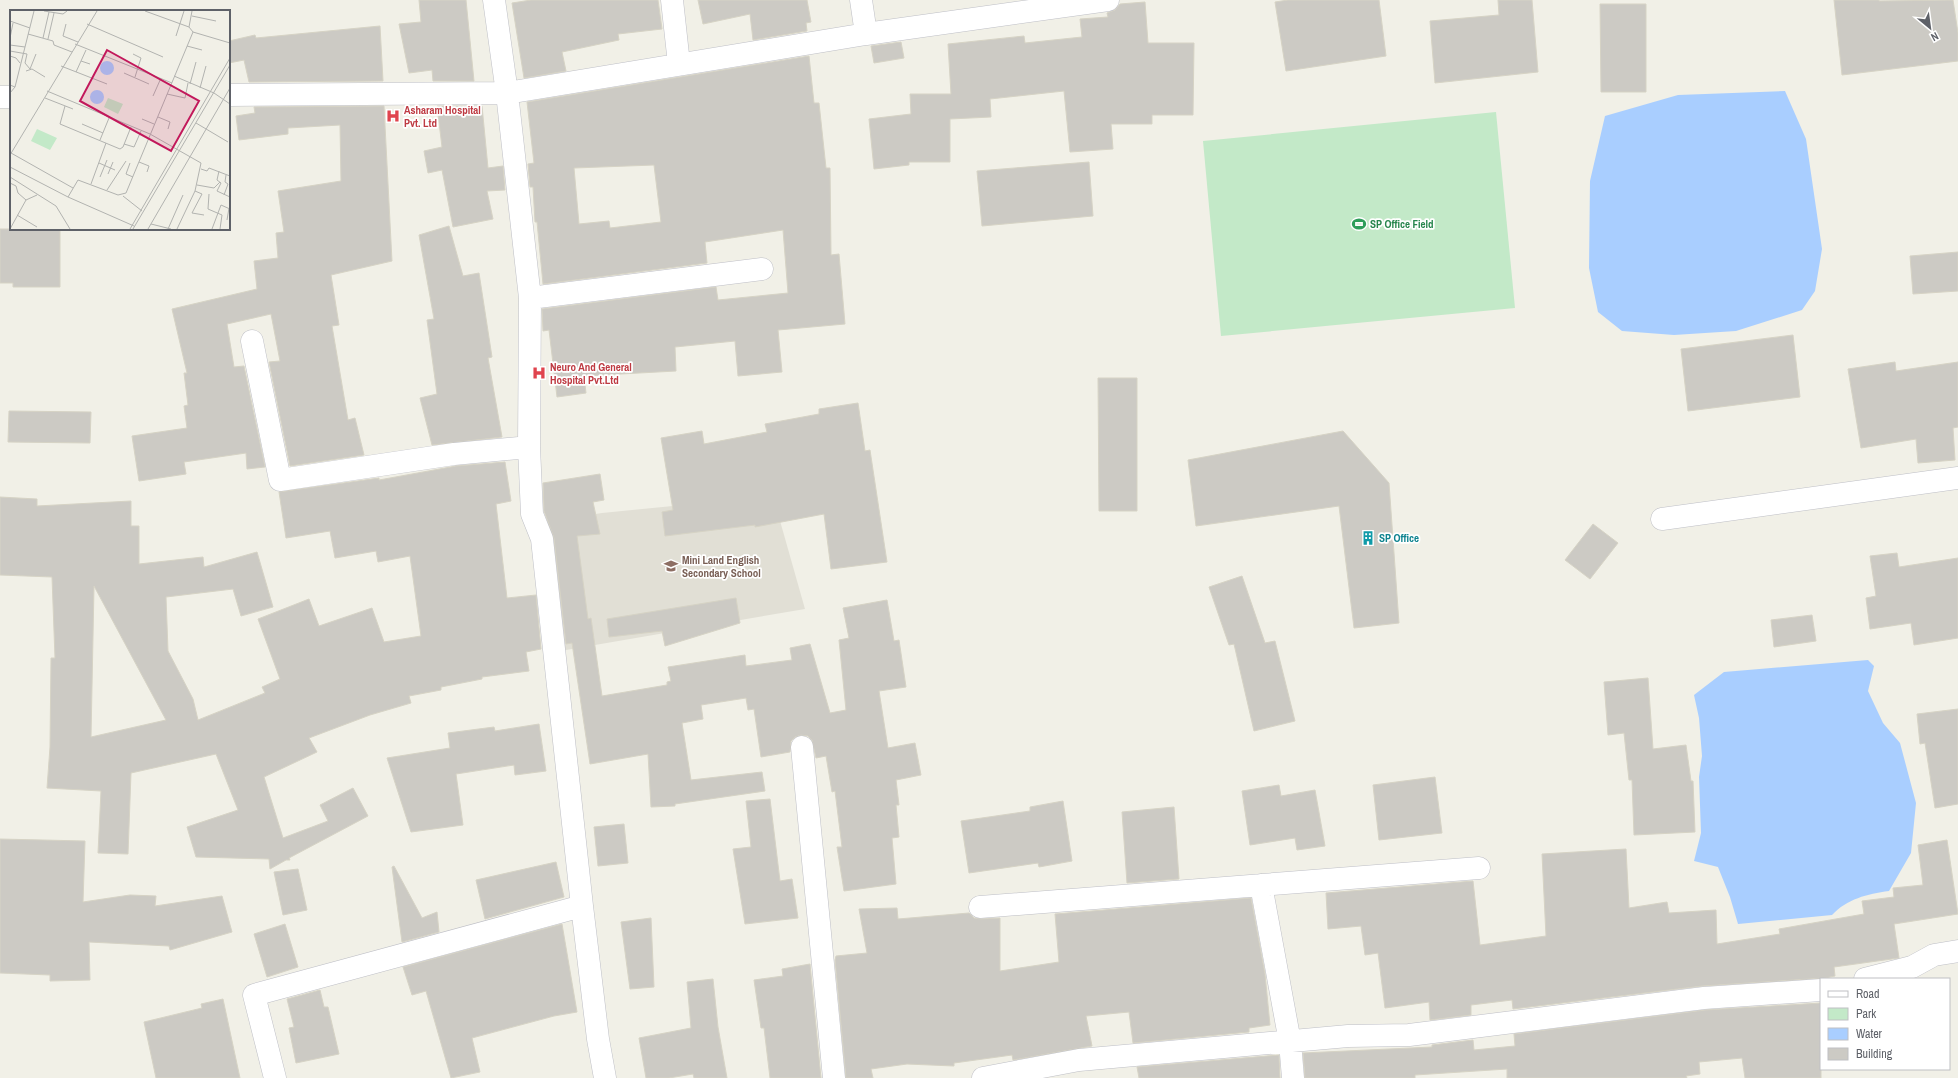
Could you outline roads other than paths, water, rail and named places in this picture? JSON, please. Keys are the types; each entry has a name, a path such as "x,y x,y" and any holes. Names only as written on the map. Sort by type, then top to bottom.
{"street":[{"path":"494,0 507,92 530,298 529,447 532,514 542,540 582,906 598,1039 605,1078"},
{"path":"672,0 680,64"},
{"path":"861,0 866,34"},
{"path":"230,95 507,92 866,34 1108,0"},
{"path":"0,98 10,97"},
{"path":"530,298 762,269"},
{"path":"252,341 280,480 454,454 529,447"},
{"path":"1662,519 1958,478"},
{"path":"802,747 834,1078"},
{"path":"980,907 1479,868"},
{"path":"1261,885 1290,1042 1293,1078"},
{"path":"274,1078 254,995 582,906"},
{"path":"1869,978 1912,967 1934,955 1958,951"},
{"path":"983,1078 1079,1060 1348,1036 1409,1035 1704,998 1820,990"}],"water":[{"path":"1785,91 1806,139 1822,249 1815,291 1802,310 1736,331 1674,335 1622,331 1598,312 1589,268 1590,181 1605,116 1678,95"},
{"path":"1868,660 1874,666 1868,691 1883,723 1900,743 1916,803 1911,853 1889,891 1858,898 1844,905 1832,915 1738,924 1730,897 1718,867 1694,861 1701,833 1699,777 1702,756 1699,718 1694,695 1724,672"}],"place":[{"name":"Asharam Hospital Pvt. Ltd","path":"393,116"},
{"name":"SP Office Field","path":"1359,224"},
{"name":"Neuro And General Hospital Pvt.Ltd","path":"539,373"},
{"name":"SP Office","path":"1368,538"},
{"name":"Mini Land English Secondary School","path":"671,566"}]}
